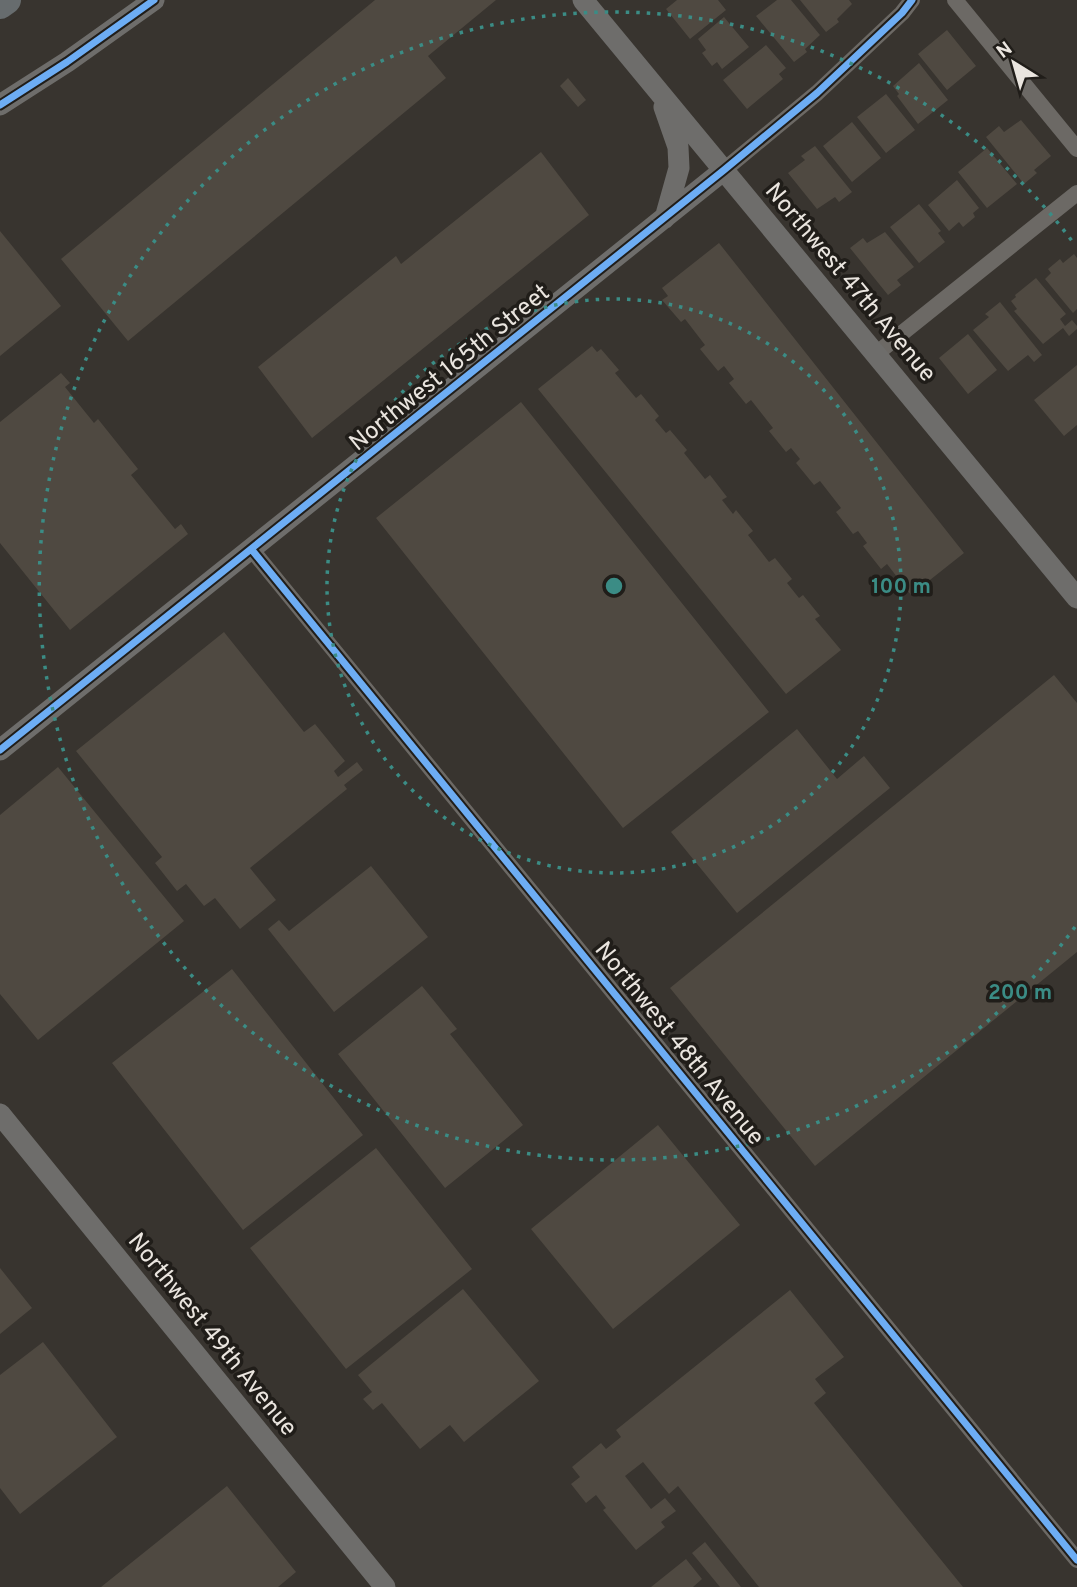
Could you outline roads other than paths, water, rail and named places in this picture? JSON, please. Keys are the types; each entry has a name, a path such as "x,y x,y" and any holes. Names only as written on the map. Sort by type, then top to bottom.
{"highway":[{"path":"0,5 7,0"}],"street":[{"path":"0,105 67,62 154,0"},
{"name":"Northwest 47th Avenue","path":"583,0 1077,598"},
{"name":"Northwest 165th Street","path":"0,750 724,170 817,93 902,13 912,0"},
{"path":"955,0 1077,149"},
{"path":"659,91 678,147 679,168 665,218"},
{"path":"876,354 1077,193"},
{"name":"Northwest 48th Avenue","path":"253,550 1077,1560"},
{"name":"Northwest 49th Avenue","path":"0,1114 385,1587"}]}
